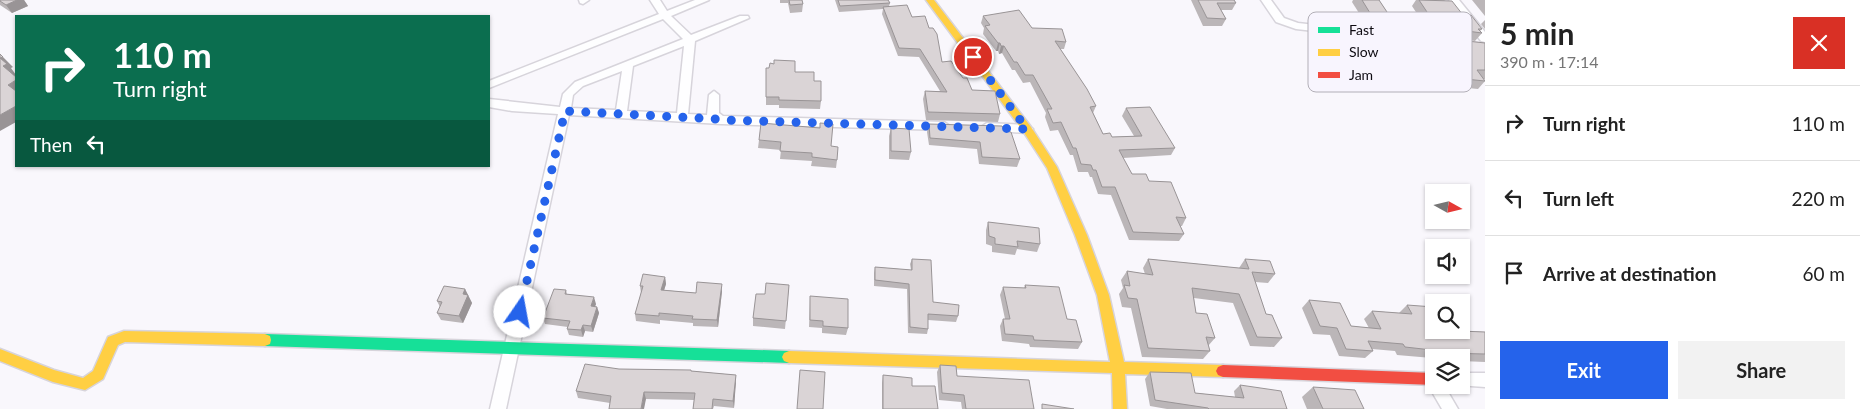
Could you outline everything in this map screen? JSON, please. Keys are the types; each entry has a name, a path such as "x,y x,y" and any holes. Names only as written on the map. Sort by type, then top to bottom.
{"street":[{"path":"656,0 664,16 690,40"},
{"path":"490,85 498,80 704,0"},
{"path":"930,0 1027,129 1052,167 1081,235 1103,295 1118,367 1120,409"},
{"path":"1266,0 1280,20 1296,26 1308,27"},
{"path":"1454,0 1464,12"},
{"path":"498,409 568,94 579,84 744,18"},
{"path":"1472,23 1485,39"},
{"path":"682,117 690,40"},
{"path":"1472,46 1485,47"},
{"path":"621,114 628,64"},
{"path":"714,95 713,115 716,119"},
{"path":"490,102 512,107 721,120 958,126"},
{"path":"978,127 1027,129"},
{"path":"0,355 53,376 85,384 98,375 113,341 124,336 1118,367 1425,381"},
{"path":"1470,380 1485,380"},
{"path":"1441,394 1450,409"}],"building":[{"path":"0,0 17,0 6,5"},
{"path":"789,0 802,0 803,4 790,5"},
{"path":"838,0 888,0 890,3 840,6"},
{"path":"1198,0 1234,0 1236,3 1217,3 1226,19 1207,18"},
{"path":"1362,0 1379,0 1387,12 1369,12"},
{"path":"1419,0 1452,1 1461,12 1427,12"},
{"path":"907,5 912,17 925,16 929,28 933,28 937,34 942,62 951,61 963,78 967,78 972,90 995,91 1000,114 928,112 925,91 947,92 920,49 899,48 883,7"},
{"path":"1019,10 1032,28 1062,29 1066,42 1055,41 1096,106 1090,107 1103,134 1110,133 1112,137 1142,136 1126,108 1150,107 1175,148 1119,150 1132,174 1146,174 1149,181 1171,182 1186,218 1176,217 1184,234 1133,232 1115,187 1102,187 1096,170 1093,170 1091,165 1081,164 1076,148 1073,148 1061,122 1053,123 1047,109 1052,109 1033,75 1025,75 1004,46 998,43 985,26 990,25 983,16"},
{"path":"1472,16 1482,29 1478,29 1482,33 1472,32"},
{"path":"1472,42 1485,43 1485,70 1477,70 1485,81 1472,80"},
{"path":"0,58 7,64 3,66 15,76 15,81 8,85 15,90 15,107 0,115"},
{"path":"774,60 795,61 795,72 814,72 814,81 821,81 821,101 779,100 779,97 766,97 766,68 769,68 770,63 774,64"},
{"path":"761,123 820,128 820,123 833,124 831,146 838,147 837,160 812,157 812,153 780,151 781,142 759,140"},
{"path":"929,124 1002,126 1005,131 1011,132 1020,159 982,157 980,142 930,138"},
{"path":"891,128 909,129 911,152 891,151"},
{"path":"988,222 1039,228 1040,244 1017,241 1018,247 995,244 995,238 989,236"},
{"path":"912,259 931,260 933,302 959,305 958,316 928,314 928,329 910,327 909,284 875,280 875,267 912,270"},
{"path":"1148,259 1249,269 1245,259 1270,261 1275,274 1252,272 1266,314 1272,315 1282,338 1257,337 1239,294 1192,288 1196,313 1207,314 1215,338 1206,337 1210,351 1148,348 1137,299 1128,298 1124,285 1130,286 1127,271 1153,275"},
{"path":"643,274 665,277 661,290 696,293 697,282 722,284 717,320 692,319 693,316 659,313 659,316 635,314 643,286 640,286"},
{"path":"766,283 789,285 786,321 753,318 756,294 765,294"},
{"path":"1025,285 1059,287 1067,319 1076,320 1082,342 1034,340 1033,336 1005,334 1003,319 1010,319 1003,287 1026,288"},
{"path":"444,286 465,289 463,294 468,295 459,316 437,313 442,302 437,301"},
{"path":"554,289 566,290 565,294 594,297 591,306 597,307 591,326 583,325 581,330 567,329 570,321 543,318"},
{"path":"810,296 848,299 848,328 823,326 823,321 810,320"},
{"path":"1309,300 1340,303 1351,326 1381,329 1372,311 1412,314 1407,305 1425,306 1425,339 1470,339 1470,331 1485,332 1485,354 1470,354 1470,349 1425,349 1405,347 1403,344 1368,341 1373,351 1346,349 1337,328 1320,326"},
{"path":"585,364 619,369 691,370 736,375 733,401 713,399 712,409 693,409 695,393 644,392 641,409 609,409 611,396 576,391"},
{"path":"940,365 956,366 957,376 1029,380 1034,409 966,409 964,395 942,393"},
{"path":"800,370 825,372 823,409 797,409"},
{"path":"1150,372 1191,373 1195,393 1244,398 1240,385 1281,391 1287,409 1209,409 1155,400"},
{"path":"883,375 912,378 912,386 935,386 938,409 883,409"},
{"path":"1313,387 1355,390 1364,409 1323,409"},
{"path":"1042,404 1074,409 1042,409"}],"traffic: fast":[{"path":"265,340 789,357"}],"traffic: slow":[{"path":"930,0 1027,129 1052,167 1081,235 1103,295 1118,367 1120,409"},
{"path":"0,355 53,376 85,384 98,375 113,341 124,336 265,340"},
{"path":"789,357 1223,371"}],"traffic: jam":[{"path":"1223,371 1425,379"}],"route":[{"path":"520,312 565,111 721,120 1027,129 973,57"}]}
